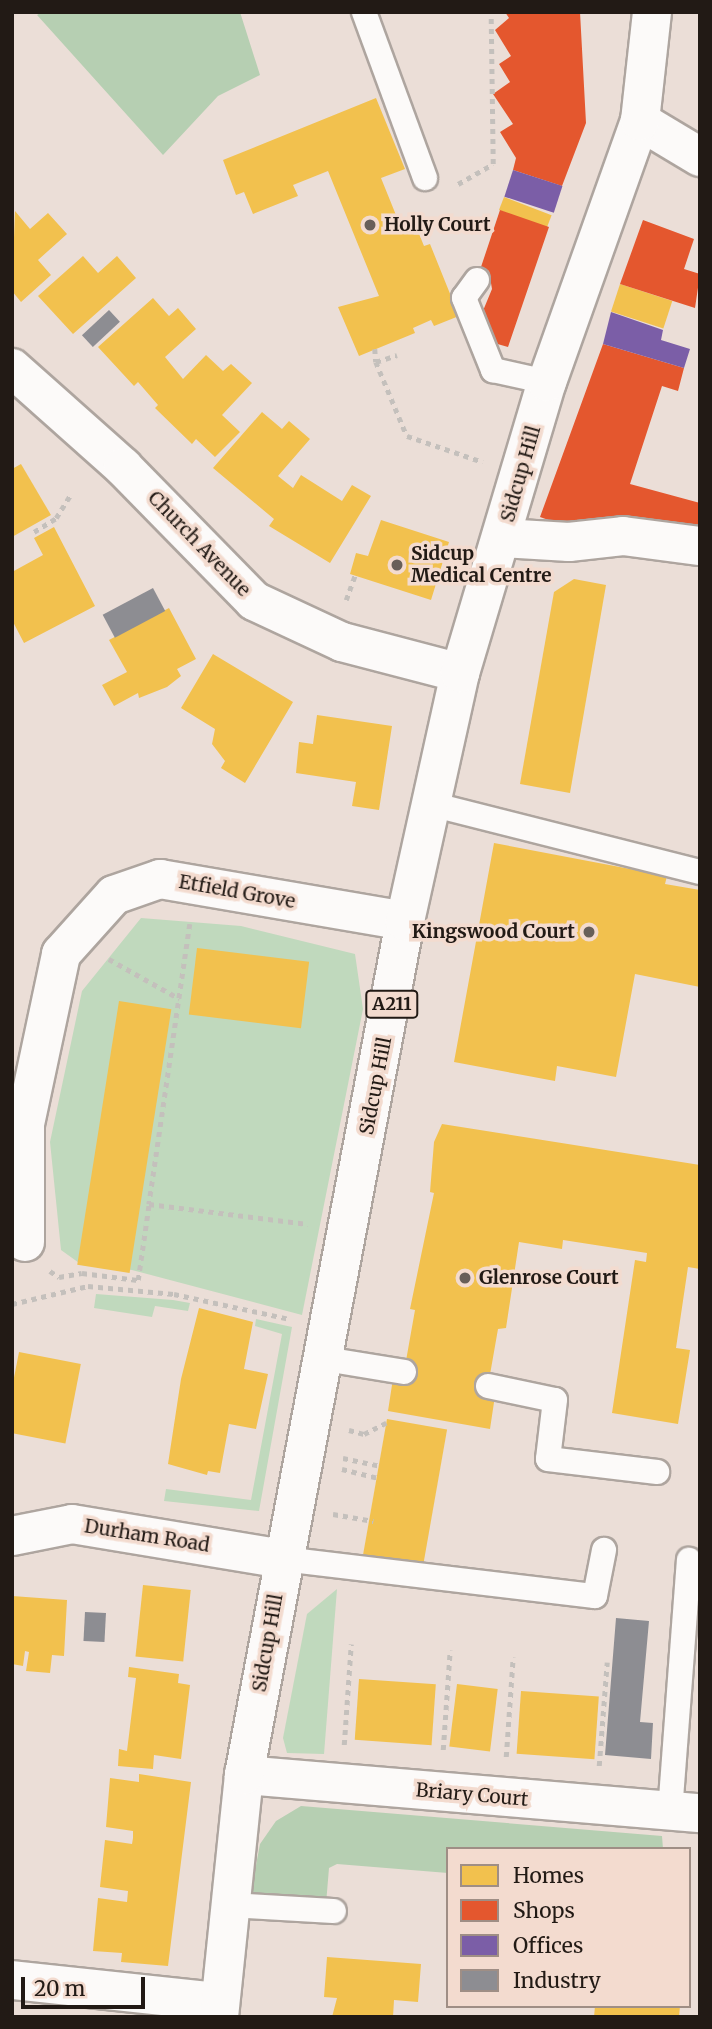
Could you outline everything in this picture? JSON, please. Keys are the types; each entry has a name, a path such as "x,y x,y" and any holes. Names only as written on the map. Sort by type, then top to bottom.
{"street":[{"name":"Sidcup Hill","path":"219,2009 244,1776 283,1559 325,1359 405,922 460,673 547,382 640,121 652,12"},
{"path":"640,121 700,157"},
{"name":"Church Avenue","path":"12,368 124,467 254,601 342,642 460,673"},
{"path":"502,538 569,542 623,536 700,546"},
{"name":"Etfield Grove","path":"34,1255 18,1125 61,954 114,895 160,879 405,922"},
{"name":"Durham Road","path":"12,1536 72,1524 283,1559"},
{"name":"Briary Court","path":"244,1776 685,1812"},
{"path":"12,1980 219,2009"}],"lane":[{"path":"364,12 425,178"},
{"path":"477,280 464,298 494,370 547,382"},
{"path":"431,804 700,872"},
{"path":"325,1359 404,1372"},
{"path":"488,1386 555,1400 548,1459 657,1472"},
{"path":"283,1559 595,1596 604,1550"},
{"path":"685,1812 689,1560"},
{"path":"229,1905 334,1911"}],"path":[{"path":"482,171 493,164 491,12"},
{"path":"375,349 376,362 407,436 521,474"},
{"path":"376,362 397,355"},
{"path":"34,532 56,518 71,494"},
{"path":"34,1255 59,1277 82,1273 138,1280 196,885"},
{"path":"75,939 180,999"},
{"path":"149,1204 349,1230"},
{"path":"12,1304 88,1286 174,1294 270,1314"},
{"path":"343,1429 364,1434 386,1423"},
{"path":"340,1458 380,1466"},
{"path":"338,1468 379,1478"},
{"path":"319,1511 373,1521"},
{"path":"342,1784 351,1644"},
{"path":"440,1793 450,1650"},
{"path":"503,1798 513,1657"},
{"path":"597,1806 607,1662"}],"green space":[{"path":"42,12 240,12 260,75 218,96 163,155 37,15"},
{"path":"141,918 241,926 355,954 363,1009 302,1315 132,1270 82,1265 61,1250 50,1142 82,991"},
{"path":"96,1294 190,1303 188,1311 155,1306 152,1317 94,1308"},
{"path":"256,1319 292,1327 259,1511 164,1501 166,1489 251,1500 282,1334 255,1326"},
{"path":"337,1589 324,1754 287,1753 283,1738 307,1614"},
{"path":"301,1806 662,1836 663,1847 446,1847 446,1873 337,1864 329,1868 326,1904 250,1897 260,1844 276,1821"}],"building: Homes":[{"name":"Holly Court","path":"376,98 405,169 381,178 398,220 389,223 391,228 413,219 424,246 430,244 459,316 434,326 431,320 413,328 415,333 359,356 338,307 379,296 328,171 293,185 298,196 253,214 244,192 236,195 223,160"},
{"path":"504,197 552,215 547,228 499,210"},
{"path":"15,211 30,229 48,213 67,234 38,260 51,275 21,302 12,291"},
{"path":"83,256 98,273 117,256 136,278 73,334 38,296"},
{"path":"620,284 672,301 663,329 611,312"},
{"path":"153,298 169,316 178,308 196,329 165,357 183,379 206,355 223,371 231,364 252,383 222,415 240,432 215,457 196,439 192,444 155,408 158,405 138,382 134,386 98,347"},
{"path":"262,412 282,429 289,421 310,439 278,476 293,488 301,475 342,501 352,485 371,496 330,563 269,526 274,519 213,468"},
{"path":"21,464 51,515 12,537 12,469"},
{"name":"Sidcup Medical Centre","path":"381,520 449,542 431,600 350,574 356,553 368,556"},
{"path":"54,527 95,606 24,643 12,620 12,572 43,555 34,538"},
{"path":"574,579 606,585 570,793 520,784 554,592"},
{"path":"169,608 196,659 177,669 181,676 167,687 139,698 138,693 114,706 102,685 127,672 109,640"},
{"path":"213,654 293,702 245,783 221,768 225,761 212,744 215,729 181,708"},
{"path":"317,715 392,726 379,810 352,806 356,782 296,773 299,742 313,744"},
{"name":"Kingswood Court","path":"494,843 667,876 665,884 700,890 700,987 635,974 616,1077 557,1066 555,1081 454,1062"},
{"path":"197,948 309,962 301,1028 189,1015"},
{"path":"119,1001 171,1009 130,1273 77,1265"},
{"name":"Glenrose Court","path":"442,1124 700,1165 700,1269 688,1267 676,1348 690,1350 678,1424 612,1413 635,1260 646,1262 647,1253 563,1240 562,1249 519,1242 506,1328 498,1329 488,1386 496,1389 490,1429 388,1411 394,1372 404,1372 415,1310 410,1309 434,1193 430,1192 434,1142"},
{"path":"199,1308 253,1322 244,1369 268,1374 256,1429 229,1424 220,1473 208,1471 207,1475 168,1464 181,1379"},
{"path":"19,1352 81,1364 65,1444 12,1433 12,1388"},
{"path":"387,1419 447,1430 422,1570 362,1560"},
{"path":"143,1585 191,1590 183,1662 135,1657"},
{"path":"12,1596 67,1600 64,1656 52,1655 50,1673 26,1671 29,1652 25,1651 23,1666 12,1664"},
{"path":"129,1667 179,1674 178,1683 190,1685 181,1759 154,1755 153,1769 118,1766 119,1749 127,1751 136,1678 128,1677"},
{"path":"359,1679 436,1684 432,1745 355,1740"},
{"path":"457,1684 498,1689 490,1752 449,1747"},
{"path":"521,1691 599,1696 594,1759 517,1754"},
{"path":"139,1774 191,1782 168,1966 121,1962 122,1953 93,1951 98,1898 127,1902 128,1891 100,1887 105,1840 132,1844 133,1838 133,1831 106,1827 110,1778 139,1782"},
{"path":"327,1957 421,1964 418,2002 394,2000 393,2017 332,2017 337,1998 324,1997"},
{"path":"595,2008 680,2008 679,2017 594,2017"}],"building: Shops":[{"path":"505,12 580,12 586,123 562,186 513,170 516,158 500,132 513,124 493,94 510,82 499,64 511,56 495,30 509,18"},
{"path":"500,210 549,227 508,347 494,343 480,318 492,289 489,271 481,267"},
{"path":"643,220 694,239 684,269 700,274 695,308 620,284"},
{"path":"603,344 684,368 678,391 662,386 630,484 700,503 700,534 577,530 540,517"}],"building: Offices":[{"path":"513,170 562,186 554,213 504,197"},
{"path":"611,312 663,330 661,340 690,349 684,368 603,344"}],"building: Industry":[{"path":"109,310 120,322 93,347 82,335"},
{"path":"153,588 165,611 115,638 103,615"},
{"path":"85,1612 106,1613 104,1642 83,1641"},
{"path":"616,1618 649,1621 640,1722 653,1723 651,1759 605,1755"}],"place":[{"name":"Holly Court","path":"370,225"},
{"name":"Sidcup Medical Centre","path":"397,565"},
{"name":"Kingswood Court","path":"589,932"},
{"name":"Glenrose Court","path":"465,1278"}]}
